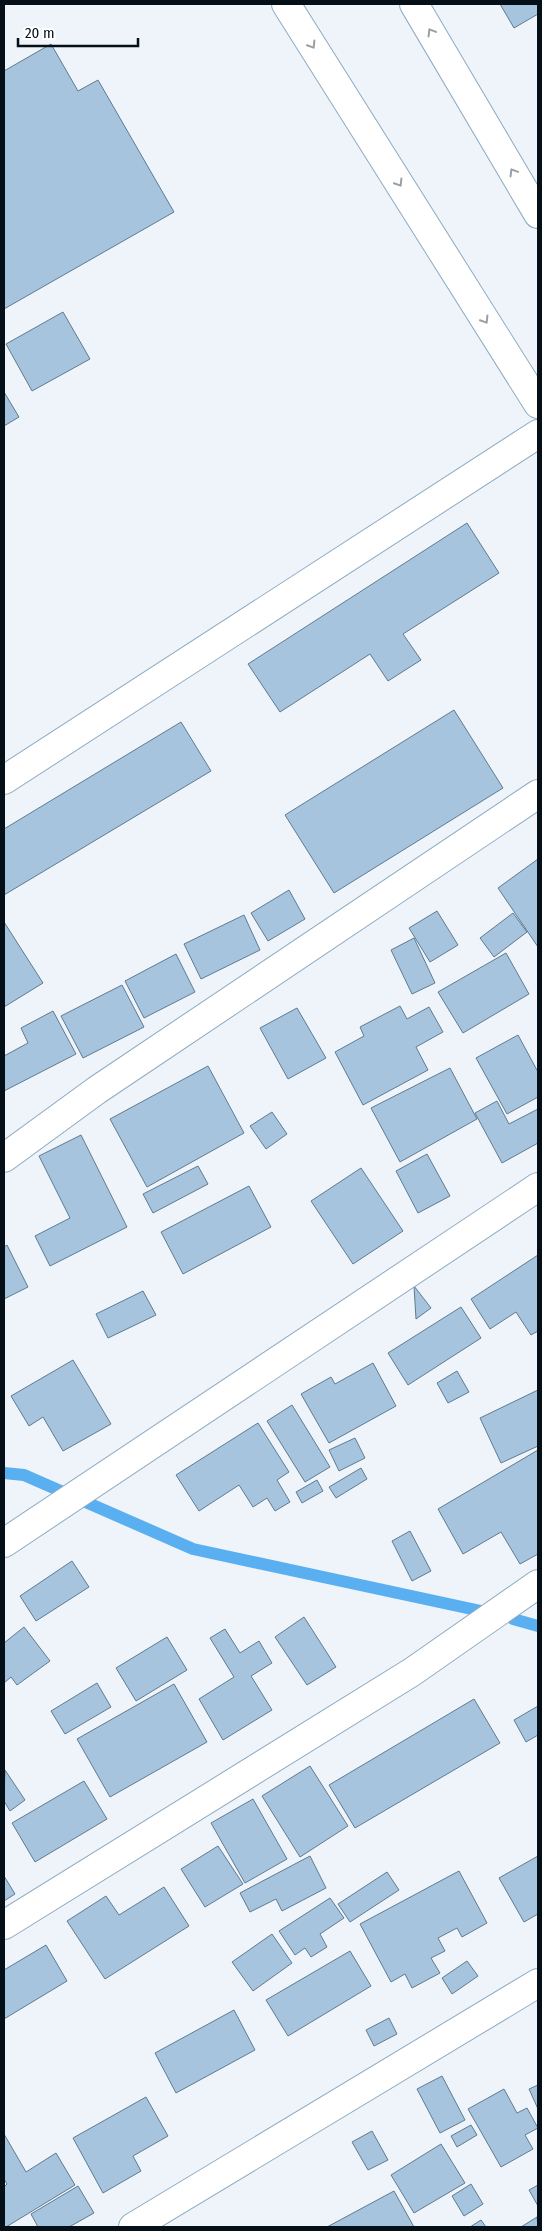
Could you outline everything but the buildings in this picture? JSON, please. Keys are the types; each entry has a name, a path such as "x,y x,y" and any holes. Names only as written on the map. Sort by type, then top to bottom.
{"street":[{"path":"286,4 538,404"},
{"path":"414,4 538,214"},
{"path":"4,780 538,434"},
{"path":"4,1158 97,1090 538,794"},
{"path":"4,1543 538,1187"},
{"path":"4,1925 412,1672 538,1584"},
{"path":"133,2227 538,1983"}],"waterway":[{"path":"4,1473 24,1475 193,1549 481,1611"},
{"path":"513,1619 538,1626"}]}
